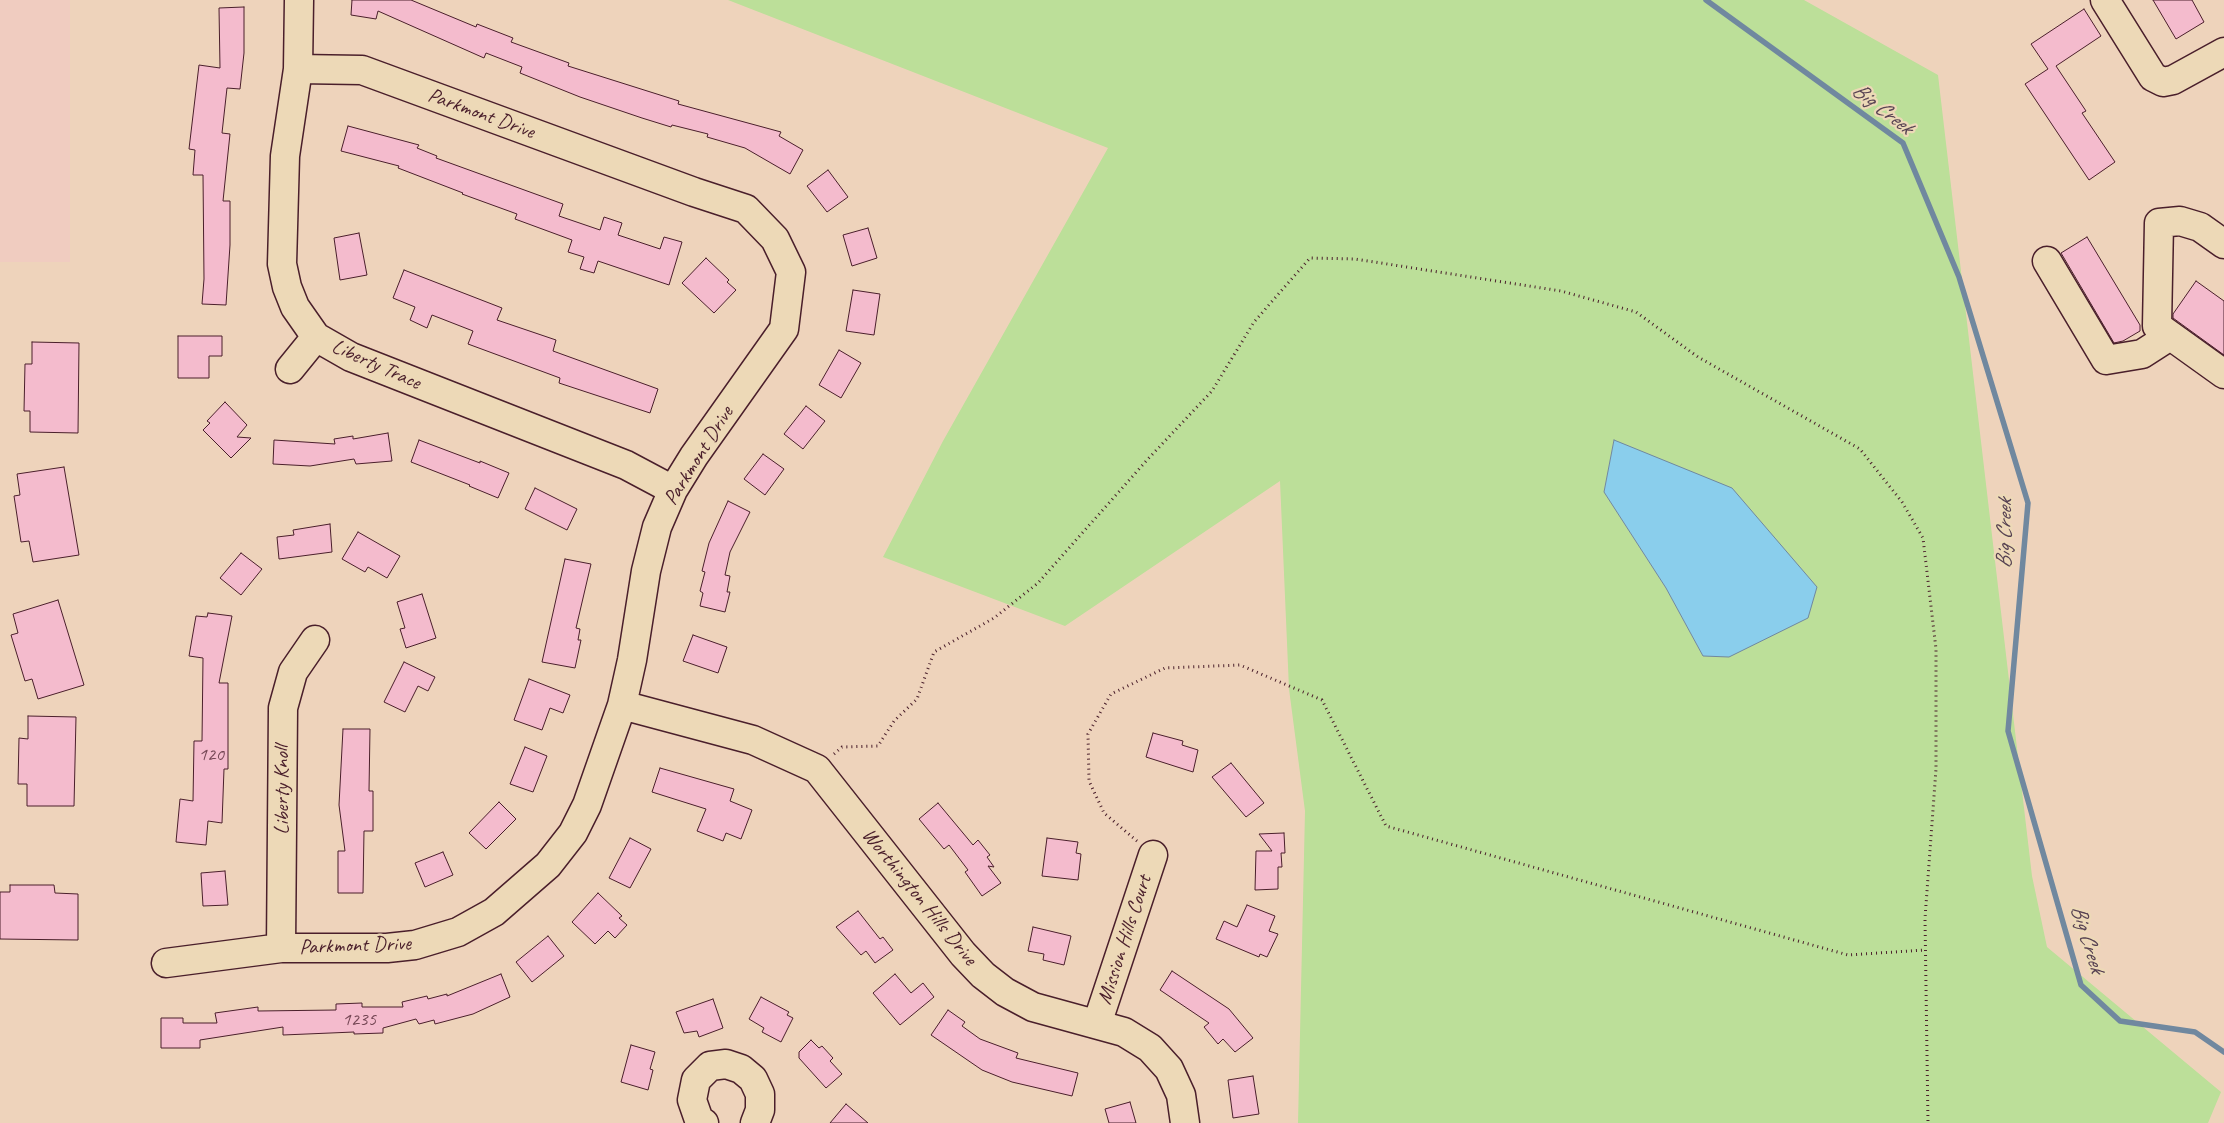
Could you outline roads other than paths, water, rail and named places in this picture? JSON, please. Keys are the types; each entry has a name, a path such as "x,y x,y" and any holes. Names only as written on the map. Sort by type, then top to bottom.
{"street":[{"name":"Liberty Trace","path":"300,0 298,68 285,156 282,264 287,287 295,307 316,337 351,357 626,465 673,490"},
{"path":"2105,0 2153,77 2163,82 2173,80 2224,52"},
{"name":"Parkmont Drive","path":"166,963 281,948 387,948 416,945 458,932 494,912 548,865 573,833 587,805 622,705 632,660 646,571 657,527 673,490 694,456 784,329 791,272 775,239 746,208 676,185 362,70 298,68"},
{"path":"2224,244 2200,227 2180,221 2159,224 2157,326 2224,374"},
{"path":"2047,261 2106,360 2142,354 2170,336"},
{"path":"290,369 316,337"},
{"name":"Liberty Knoll","path":"281,948 283,708 293,672 314,640"},
{"name":"Worthington Hills Drive","path":"622,705 753,740 817,769 963,954 983,975 1005,992 1033,1007 1124,1032 1150,1048 1169,1069 1181,1095 1185,1123"},
{"name":"Mission Hills Court","path":"1097,1024 1153,855"},
{"path":"704,1123 699,1120 692,1100 696,1080 710,1066 726,1064 741,1069 753,1079 760,1094 760,1110 755,1123"}],"water":[{"path":"1614,440 1732,488 1817,587 1808,618 1729,657 1703,656 1666,588 1604,492"}],"waterway":[{"name":"Big Creek","path":"1706,0 1903,143 1959,277 2028,503 2008,731 2081,985 2120,1021 2195,1032 2224,1052"}]}
